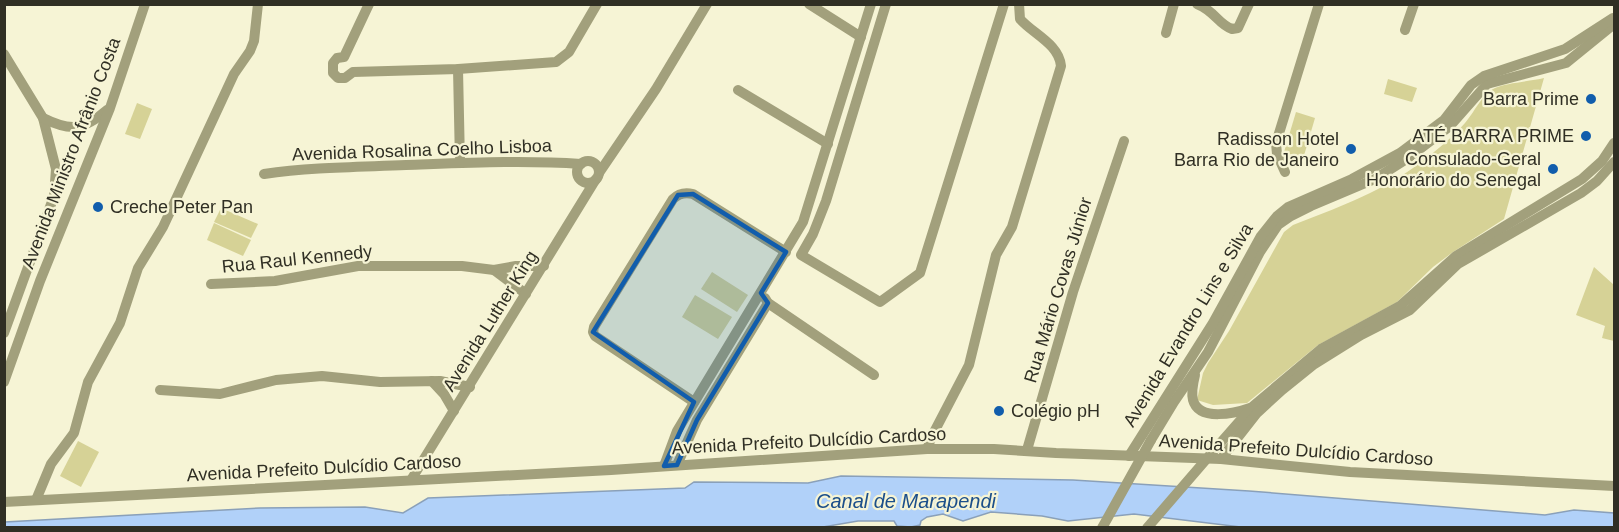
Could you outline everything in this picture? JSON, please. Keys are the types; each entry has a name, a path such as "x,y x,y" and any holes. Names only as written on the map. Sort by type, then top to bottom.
{"street":[{"path":"137,4 140,16"},
{"name":"Avenida Ministro Afrânio Costa","path":"4,382 34,297 110,108 145,4"},
{"path":"36,500 51,464 74,433 88,382 120,323 138,268 164,227 234,74 250,51 254,41 258,4"},
{"path":"344,57 369,4"},
{"path":"353,72 352,62 344,57 337,58 333,63 332,70 336,76 345,78 353,72 458,69 556,62 569,52 597,4"},
{"name":"Avenida Luther King","path":"411,480 598,176 656,89 708,4"},
{"path":"808,4 861,37"},
{"path":"664,466 676,434 694,402 803,222 871,4"},
{"path":"886,4 826,201 813,234 801,255 876,301 883,301 920,273 1004,4"},
{"path":"927,449 969,365 996,255 1014,221 1060,66 1056,51 1020,19 1020,4"},
{"path":"1166,33 1174,4"},
{"path":"1197,4 1207,8 1228,28 1238,28 1249,4"},
{"path":"1285,172 1277,154 1276,143 1319,4"},
{"path":"1405,30 1414,4"},
{"name":"Avenida Evandro Lins e Silva","path":"1129,456 1212,323 1267,226 1288,207 1352,179 1400,153 1444,120 1472,86 1484,76 1565,49 1614,18"},
{"name":"Avenida Evandro Lins e Silva","path":"1102,528 1151,440 1208,352 1271,232 1291,216 1375,179 1408,158 1450,126 1487,84 1566,63 1614,24"},
{"name":"Avenida Ministro Afrânio Costa","path":"4,54 43,118 56,169 54,196 4,333"},
{"path":"458,69 460,163"},
{"path":"738,90 828,144"},
{"path":"842,98 856,103"},
{"path":"43,118 67,128 76,127 94,122 110,108"},
{"name":"Rua Mário Covas Júnior","path":"1027,450 1073,292 1124,141"},
{"path":"1562,198 1591,173 1614,143"},
{"name":"Avenida Rosalina Coelho Lisboa","path":"264,174 309,169 460,163 544,161 581,164"},
{"path":"588,161 594,163 598,176 590,183 580,179 577,173 581,164 588,161"},
{"path":"1398,317 1414,295 1436,272 1456,256 1597,181 1614,162"},
{"path":"694,402 595,336 594,327 673,199 683,193 693,194 786,252"},
{"path":"812,196 826,201"},
{"path":"1147,528 1282,390 1332,352 1398,317 1419,302 1458,264 1527,218"},
{"path":"1234,304 1245,265"},
{"name":"Rua Raul Kennedy","path":"211,285 275,281 358,266 462,266 494,270 516,266 544,266"},
{"name":"Rua Raul Kennedy","path":"494,270 526,294"},
{"path":"21,289 29,290 34,297"},
{"path":"761,293 768,303 874,375"},
{"path":"1219,454 1252,407 1321,349 1400,306 1414,295"},
{"path":"677,465 697,420 768,303"},
{"path":"1175,383 1208,352"},
{"path":"1195,372 1192,394 1195,405 1199,410 1207,412 1232,413 1252,407 1282,390"},
{"path":"160,390 220,394 276,380 322,376 380,382 432,381 470,387"},
{"path":"432,381 444,394 454,411"},
{"name":"Avenida Prefeito Dulcídio Cardoso","path":"4,502 664,466 927,449 1027,450 1129,456 1219,454 1350,472 1614,486"}],"highlighted area":[{"path":"693,194 786,252 761,293 768,303 697,420 677,465 664,466 694,402 593,332 678,195"}],"shaded area":[{"path":"1544,78 1504,219 1433,267 1397,302 1318,345 1247,403 1213,405 1197,400 1203,373 1208,363 1229,331 1284,232 1293,225 1370,193 1413,168 1453,135 1486,95 1495,88"},
{"path":"1388,79 1417,88 1412,102 1384,94"},
{"path":"137,103 152,109 140,139 125,134"},
{"path":"1296,112 1315,118 1303,159 1284,152"},
{"path":"221,208 258,224 251,238 214,222"},
{"path":"214,223 251,240 243,256 207,240"},
{"path":"1594,267 1614,285 1614,341 1602,338 1605,326 1576,315"},
{"path":"712,272 748,295 737,312 701,289"},
{"path":"695,295 732,317 718,339 682,317"},
{"path":"78,441 99,452 81,487 60,476"}],"water":[{"name":"Canal de Marapendi","path":"841,476 1073,480 1249,491 1545,515 1574,510 1614,513 1614,528 1249,528 1134,514 1068,521 1042,516 991,512 963,521 943,514 927,517 921,521 920,525 911,527 897,526 894,521 858,521 817,528 5,528 5,522 260,508 365,507 403,513 428,498 685,488 694,482 808,483"}],"place":[{"name":"Barra Prime","path":"1591,99"},
{"name":"ATÉ BARRA PRIME","path":"1586,136"},
{"name":"Radisson Hotel Barra Rio de Janeiro","path":"1351,149"},
{"name":"Consulado-Geral Honorário do Senegal","path":"1553,169"},
{"name":"Creche Peter Pan","path":"98,207"},
{"name":"Colégio pH","path":"999,411"}]}
